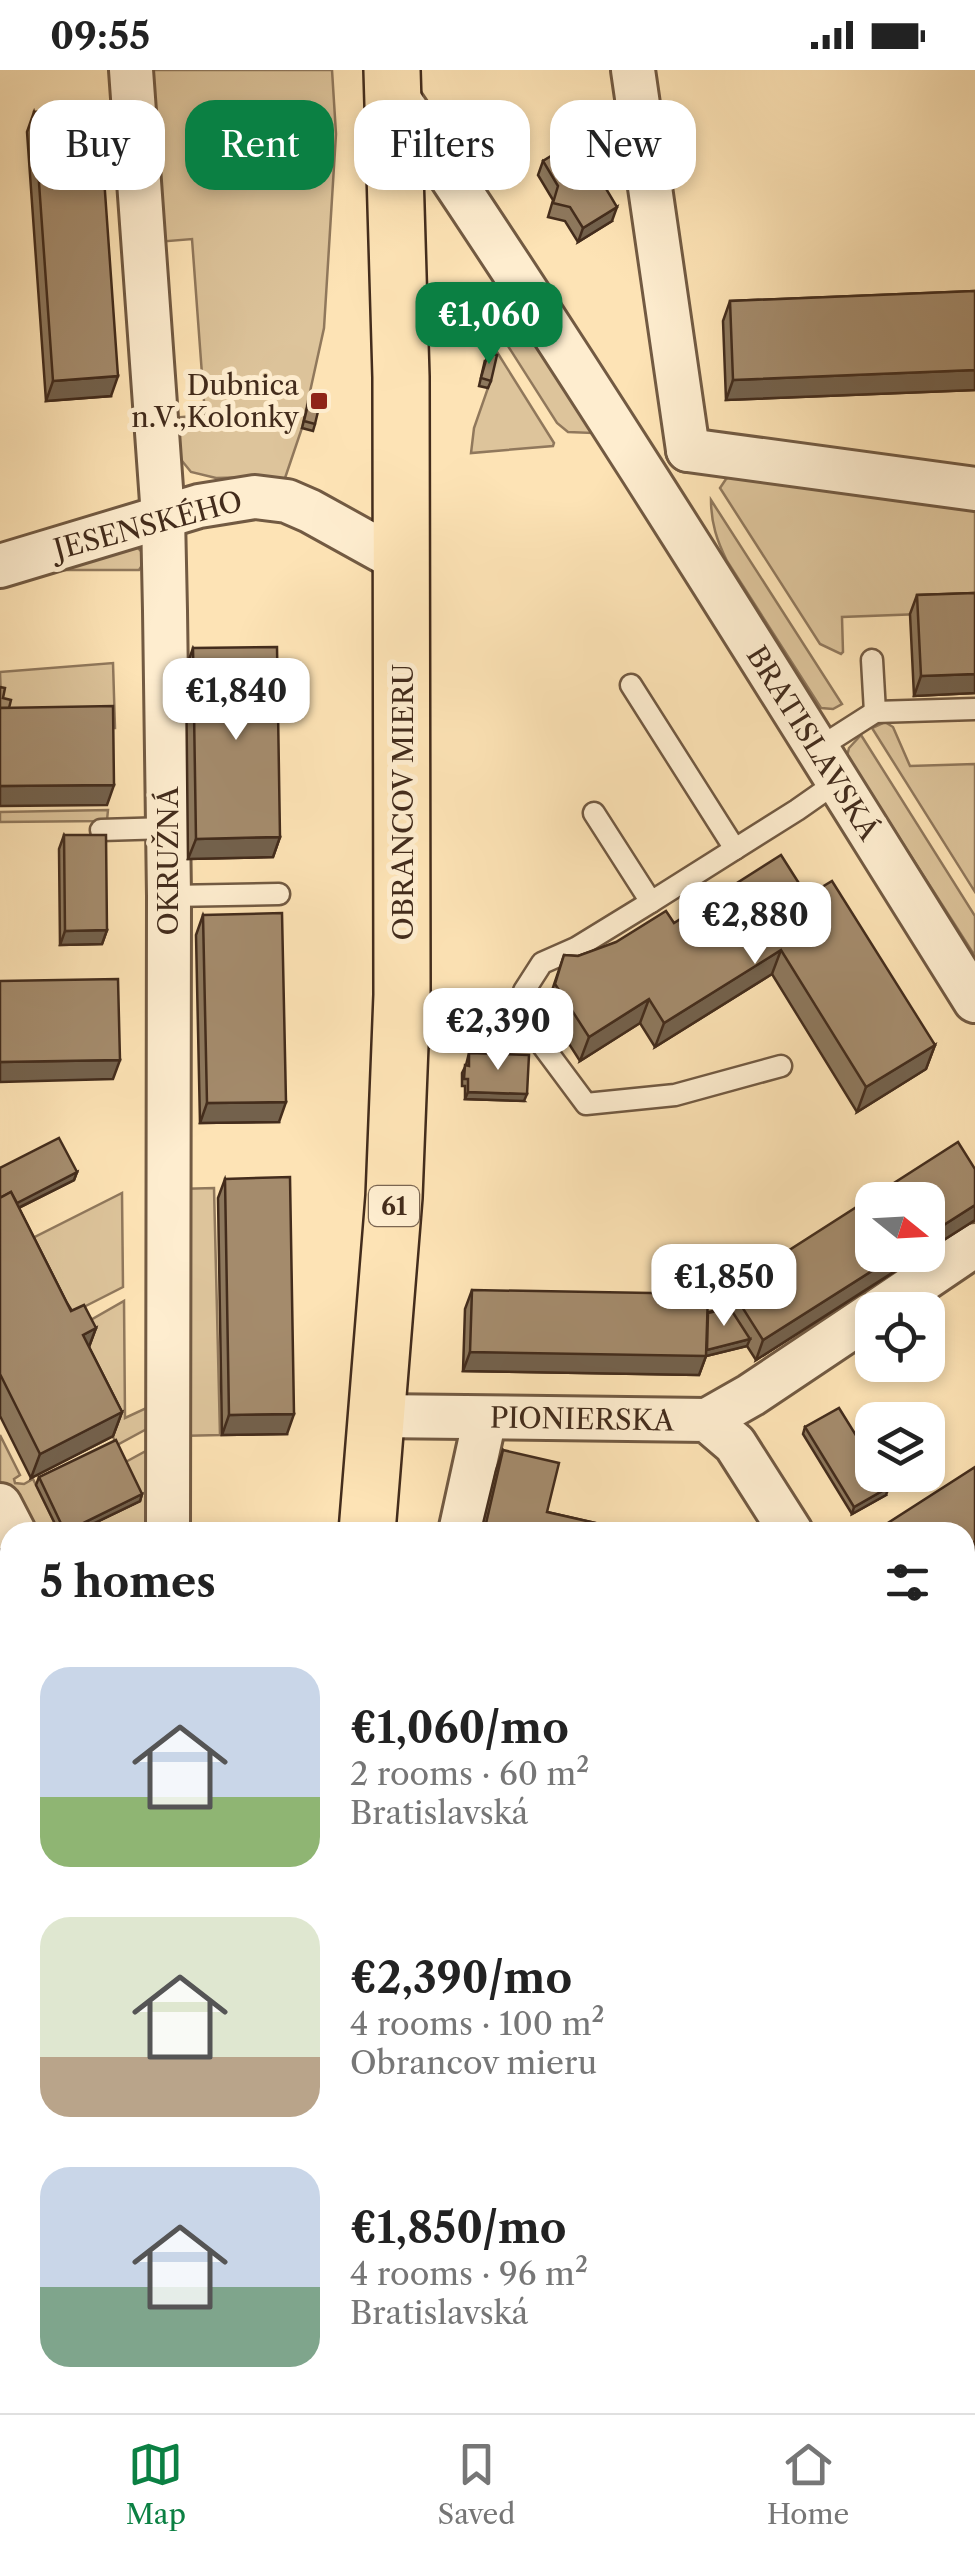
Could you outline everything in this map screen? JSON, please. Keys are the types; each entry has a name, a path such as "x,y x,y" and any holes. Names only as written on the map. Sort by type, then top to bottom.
{"main road":[{"name":"OBRANCOV MIERU","path":"368,1522 394,1197 402,995 401,377 393,81"}],"street":[{"name":"OKRUŽNÁ","path":"130,70 163,516 169,896 168,1522"},
{"path":"632,70 688,450"},
{"name":"BRATISLAVSKÁ","path":"393,81 975,1000"},
{"path":"652,486 688,450"},
{"path":"688,450 975,488"},
{"name":"JESENSKÉHO","path":"0,566 220,500 255,497 272,498 310,511 402,562"},
{"path":"906,1292 975,1245"},
{"path":"707,1420 751,1396 855,1326"},
{"name":"PIONIERSKA","path":"376,1416 707,1420 735,1444 785,1522"},
{"path":"462,1522 485,1418"}],"lane":[{"path":"781,1066 675,1096 586,1104 526,1022 524,992 542,963 576,948 735,849 827,766 875,712 872,660"},
{"path":"631,685 735,849"},
{"path":"875,712 975,709"},
{"path":"594,813 651,902"},
{"path":"100,830 168,828"},
{"path":"169,896 280,894"}],"shaded area":[{"path":"144,70 332,70 334,100 185,100 185,190 333,190 324,328 302,428 284,481 216,478 191,472 178,456 170,418 205,415 192,239 157,242 153,190 165,190 165,100 146,100"},
{"path":"334,102 336,134 334,166"},
{"path":"509,299 592,433 568,432 557,423 501,335"},
{"path":"497,352 553,446 471,453 474,428"},
{"path":"734,475 975,505 975,612 842,617 843,652 820,644 720,488"},
{"path":"711,500 842,704 833,709 821,708 727,561 715,532"},
{"path":"124,543 143,553 139,570 43,570"},
{"path":"113,663 115,728 2,728 0,672"},
{"path":"885,722 893,727 910,766 975,764 975,892 872,728"},
{"path":"861,735 975,916 975,956 847,756"},
{"path":"108,810 107,820 103,821 0,822 0,812"},
{"path":"214,1188 220,1435 178,1436 177,1189"},
{"path":"122,1193 123,1287 68,1315 17,1246"},
{"path":"124,1301 125,1418 157,1403 154,1425 117,1445 74,1359 75,1329"},
{"path":"0,1435 20,1475 15,1483 33,1479 54,1522 20,1522 0,1482"},
{"path":"157,1445 153,1522 96,1522 139,1501 122,1464"}],"building":[{"path":"40,190 105,190 118,376 53,381"},
{"path":"557,190 607,190 617,207 583,228 570,207 553,203"},
{"path":"975,291 975,370 733,380 730,301"},
{"path":"488,353 497,355 491,381 481,378"},
{"path":"310,396 321,399 315,424 304,421"},
{"path":"975,593 975,674 921,676 917,595"},
{"path":"277,647 280,837 196,839 193,648"},
{"path":"0,687 5,688 3,698 11,700 9,708 0,708"},
{"path":"113,706 114,785 0,786 0,708"},
{"path":"64,835 106,835 107,930 65,931"},
{"path":"781,855 807,896 832,881 935,1045 866,1087 781,950 664,1023 649,999 589,1037 555,984 564,955 578,956 616,942 666,911 674,923"},
{"path":"282,913 286,1102 207,1103 203,915"},
{"path":"118,979 120,1060 0,1062 0,981"},
{"path":"469,1053 529,1055 527,1094 468,1092 468,1079 464,1079"},
{"path":"59,1138 77,1172 17,1203 11,1192 0,1198 0,1168"},
{"path":"958,1142 975,1169 975,1205 945,1224 945,1182 896,1182"},
{"path":"290,1177 294,1414 229,1415 225,1179"},
{"path":"11,1192 71,1311 84,1305 96,1328 83,1335 122,1412 40,1454 0,1374 0,1198"},
{"path":"855,1208 855,1272 870,1272 763,1340 730,1288"},
{"path":"472,1290 708,1294 706,1356 470,1352"},
{"path":"730,1308 750,1339 707,1350 708,1313"},
{"path":"839,1408 855,1434 855,1492 880,1492 854,1507 805,1427"},
{"path":"116,1440 142,1494 85,1522 60,1522 39,1477"},
{"path":"503,1450 559,1463 547,1512 591,1522 486,1522"},
{"path":"975,1467 975,1522 889,1522 936,1492 945,1492 945,1486"}],"place":[{"name":"Dubnica n.V.,Kolonky","path":"319,401"}]}
